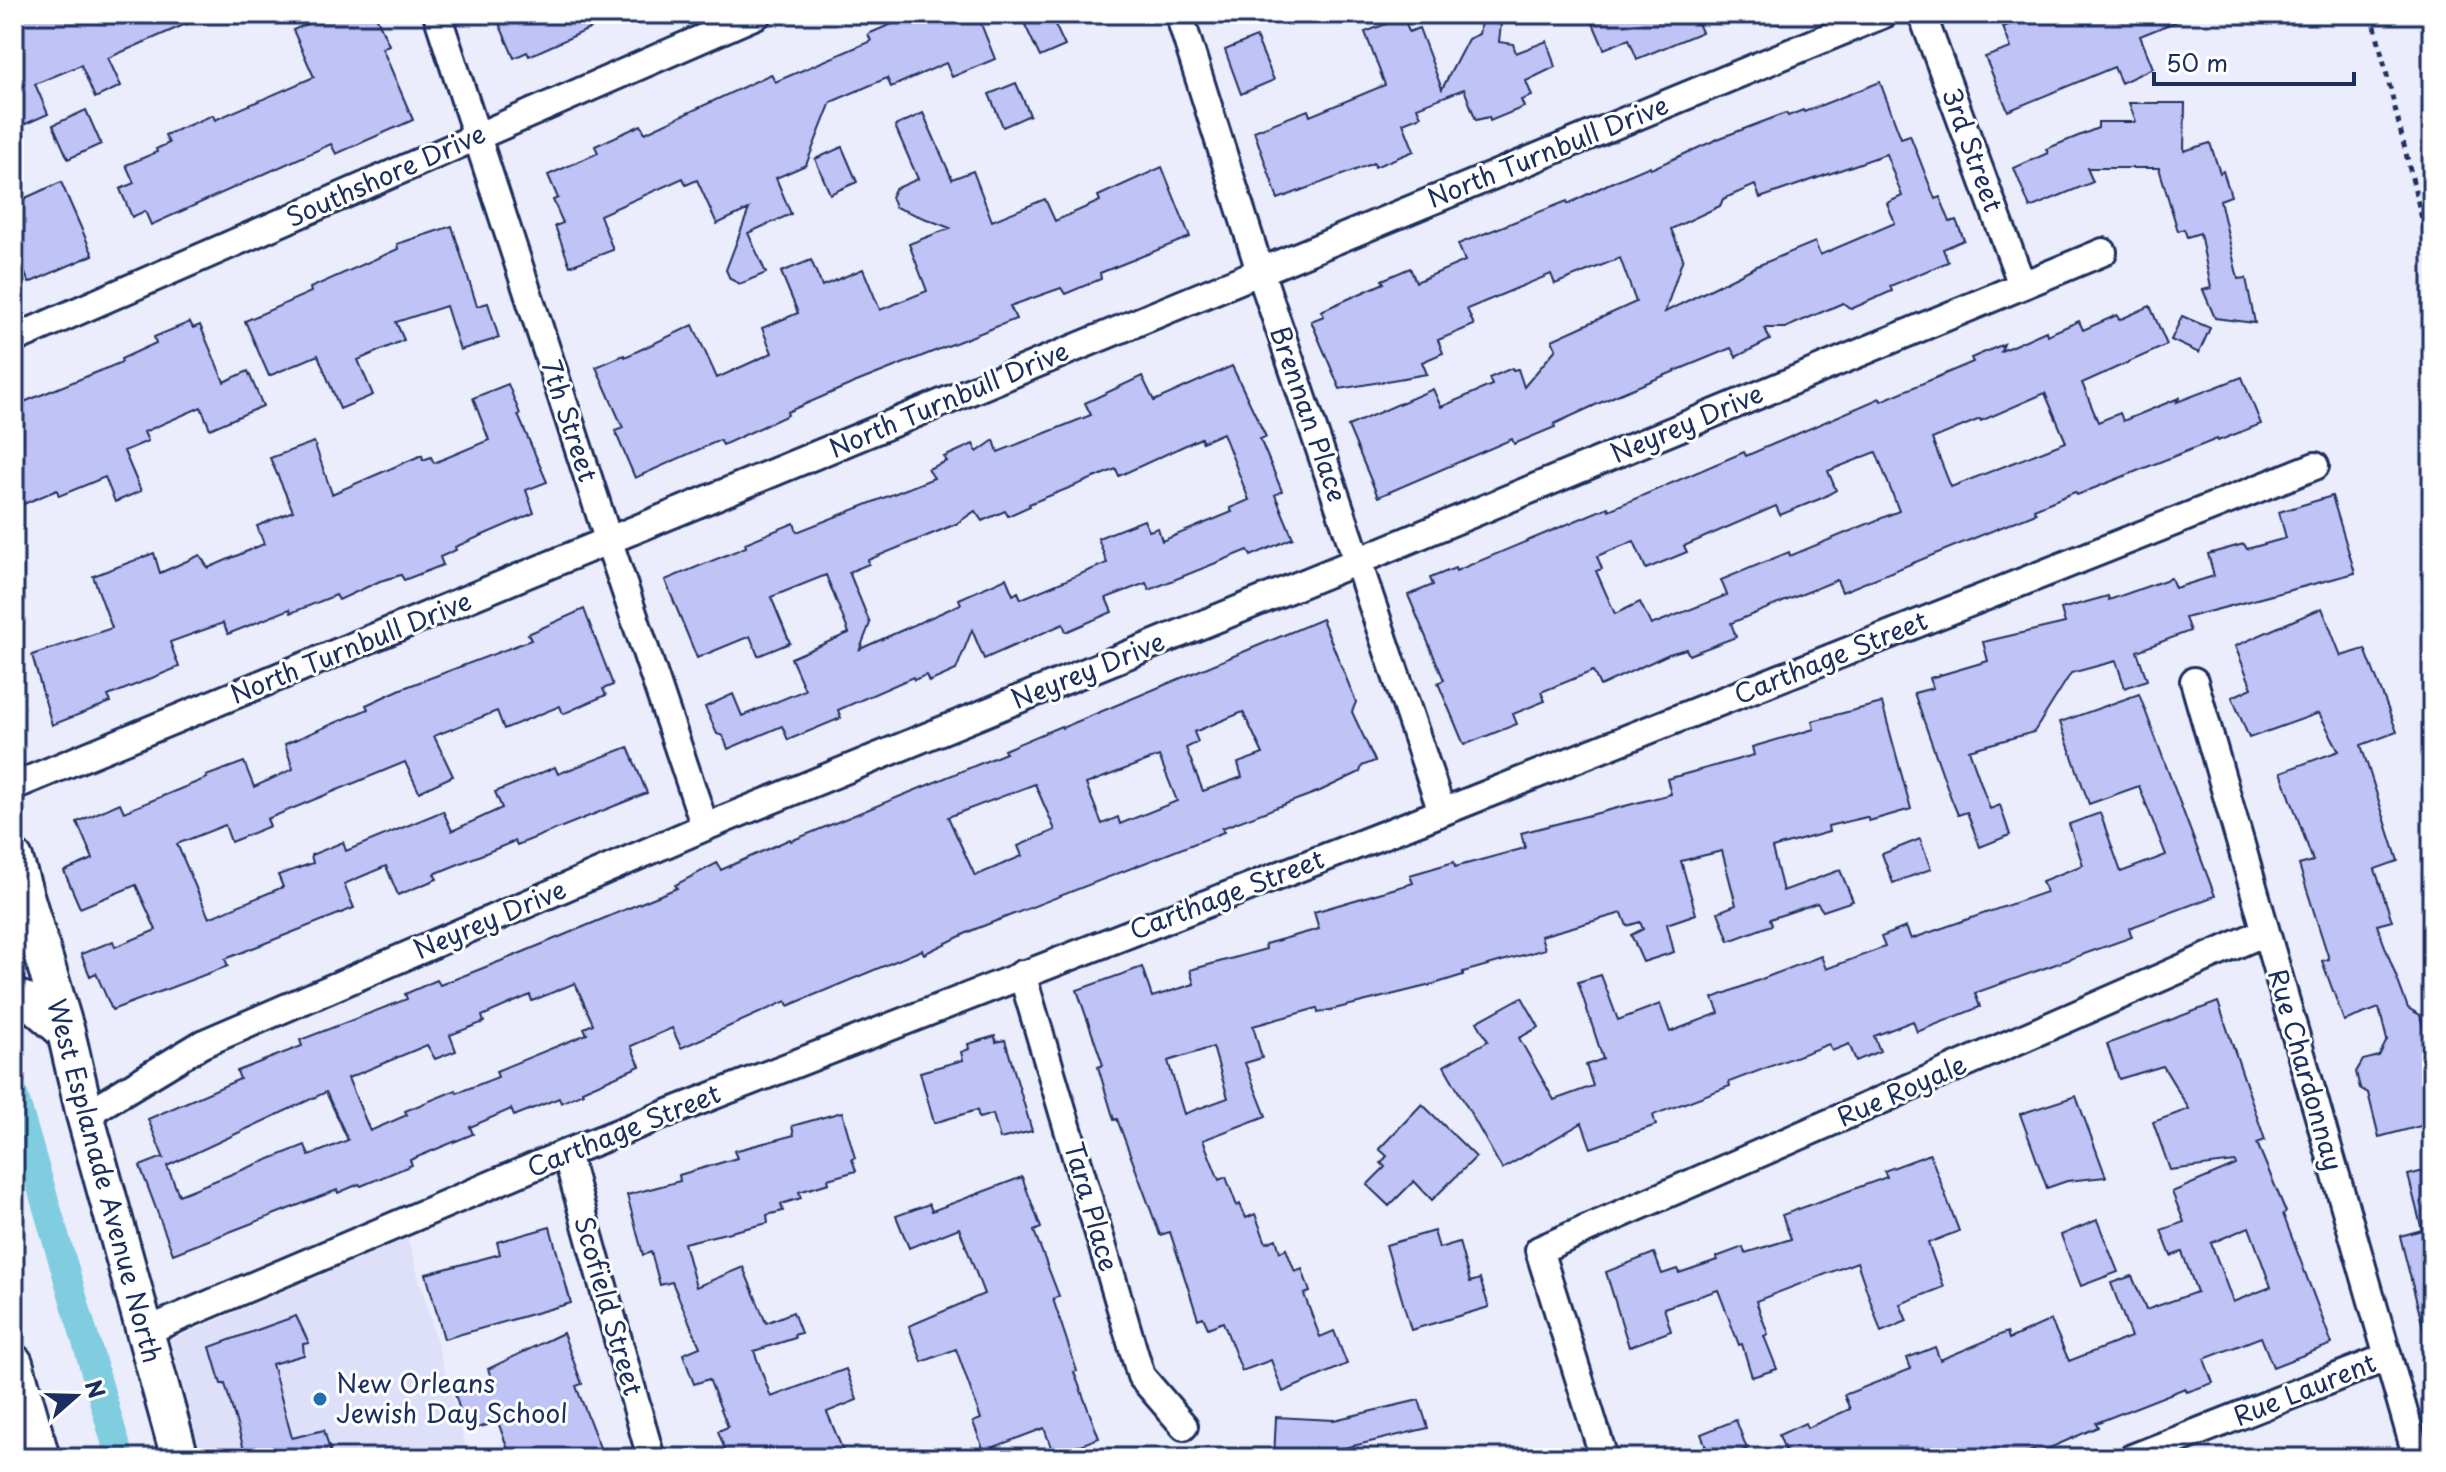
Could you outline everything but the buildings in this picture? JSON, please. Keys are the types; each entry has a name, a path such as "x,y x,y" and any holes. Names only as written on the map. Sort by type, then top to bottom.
{"main road":[{"name":"West Esplanade Avenue North","path":"16,881 66,1032 85,1115 180,1458"},
{"path":"14,998 34,1004 66,1032"},
{"path":"16,1376 41,1458"}],"street":[{"name":"7th Street","path":"437,14 705,827"},
{"name":"Southshore Drive","path":"14,339 758,14"},
{"name":"Brennan Place","path":"1179,14 1260,271 1442,812"},
{"name":"North Turnbull Drive","path":"14,786 1884,14"},
{"name":"3rd Street","path":"1922,14 2022,285"},
{"name":"Neyrey Drive","path":"85,1115 202,1044 705,827 2103,252"},
{"name":"Carthage Street","path":"144,1332 566,1153 1442,812 2315,466"},
{"name":"Rue Chardonnay","path":"2194,681 2417,1458"},
{"name":"Rue Royale","path":"1604,1458 1539,1250 2265,932"},
{"name":"Tara Place","path":"1022,974 1141,1376 1184,1426"},
{"name":"Scofield Street","path":"566,1153 651,1458"},
{"name":"Rue Laurent","path":"2132,1458 2388,1357"}],"path":[{"path":"2372,14 2432,260"}],"shaded area":[{"name":"New Orleans Jewish Day School","path":"408,1238 469,1458 202,1458 171,1340"}],"waterway":[{"path":"14,1095 120,1458"}],"place":[{"name":"New Orleans Jewish Day School","path":"320,1399"}]}
